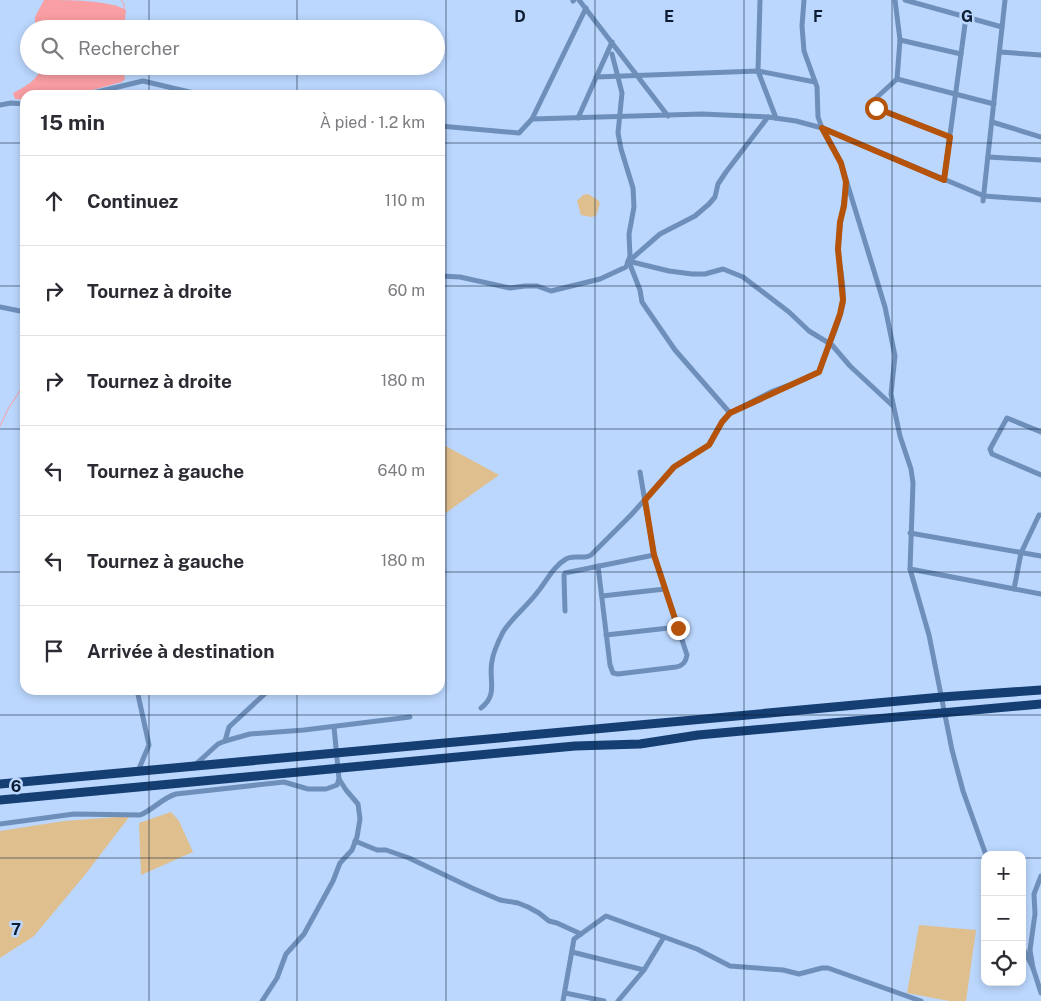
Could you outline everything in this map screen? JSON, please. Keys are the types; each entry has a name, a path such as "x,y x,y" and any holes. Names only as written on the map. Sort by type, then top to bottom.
{"highway":[{"path":"0,784 942,697 1041,690"},
{"path":"0,800 575,746 640,744 698,735 1041,704"}],"street":[{"path":"579,0 668,116"},
{"path":"760,0 758,71 776,118"},
{"path":"804,0 802,26 804,51 815,82 818,118 841,163 876,274 890,330 895,356 891,394 900,436 911,469 913,497 910,569 930,635 952,750 963,791 985,851"},
{"path":"895,0 900,40 897,79 876,99 874,104 876,108 950,137"},
{"path":"905,0 1002,27"},
{"path":"983,199 1005,0"},
{"path":"445,126 519,133 532,119 586,8"},
{"path":"944,180 966,17"},
{"path":"900,40 961,54"},
{"path":"578,118 612,42"},
{"path":"1000,52 1041,55"},
{"path":"445,276 460,277 510,288 537,286 551,291 600,279 626,266 634,206 633,188 618,133 622,98 612,54"},
{"path":"596,77 758,71 815,82"},
{"path":"897,79 994,104"},
{"path":"105,90 143,81 181,90"},
{"path":"0,105 20,104"},
{"path":"532,119 702,114 776,118 822,128 944,180 983,199 1041,200"},
{"path":"628,261 660,234 695,216 709,204 714,198 718,184 726,172 768,117"},
{"path":"992,122 1041,137"},
{"path":"988,157 1041,160"},
{"path":"482,708 490,697 492,660 504,632 536,595 554,568 567,558 588,557 592,555 674,467 709,445 722,422 730,413 773,391 819,372 840,314 843,300 838,249 846,182"},
{"path":"628,261 683,273 705,274 723,269 738,275 789,312 809,331 829,343 850,366 894,406"},
{"path":"628,261 640,290 642,302 675,350 730,413"},
{"path":"0,308 20,311"},
{"path":"1041,432 1007,418 990,449 992,454 1041,475"},
{"path":"598,566 606,635 613,673 676,667 683,663 687,655 654,555 640,472"},
{"path":"1014,588 1020,553 1038,515 1041,515"},
{"path":"910,533 1041,556"},
{"path":"565,611 565,573 654,555"},
{"path":"910,569 1041,594"},
{"path":"602,596 665,589"},
{"path":"606,635 678,628"},
{"path":"138,695 149,745 138,772"},
{"path":"225,741 229,727 264,695"},
{"path":"194,766 218,744 250,734 334,727 410,717"},
{"path":"0,824 74,814 140,815 148,812 165,797 176,794 284,782 308,789 326,789 338,785 339,779 334,727"},
{"path":"262,1001 277,978 286,954 304,934 340,863 352,850 360,819 358,804 339,779"},
{"path":"355,841 377,850 386,850 409,858 500,900 523,905 539,913 549,921 581,934"},
{"path":"1041,876 1034,894 1035,914 1030,950 1033,968 1041,993"},
{"path":"563,1001 574,939 606,916 697,949 730,966 783,970 799,974 828,968 921,1001"},
{"path":"618,1001 644,970 664,937"},
{"path":"572,952 644,970"},
{"path":"1026,954 1033,968"},
{"path":"565,993 604,1001"}],"shaded area":[{"path":"44,0 87,1 110,4 126,10 125,20 35,20"},
{"path":"124,75 125,79 122,82 92,90 20,90 20,100 15,99 13,93 27,85 37,76"},
{"path":"588,194 600,203 596,216 581,215 577,201 583,195"},
{"path":"445,446 499,475 445,513"},
{"path":"171,812 179,821 193,852 141,875 139,823"},
{"path":"130,816 84,876 34,936 0,958 0,831 64,821"},
{"path":"919,925 976,930 966,1001 949,1001 907,993"}],"waterway":[{"path":"121,0 124,8"},
{"path":"0,426 20,391"}],"route":[{"path":"678,628 654,555 645,500 674,467 709,445 722,422 730,413 773,391 819,372 840,314 843,300 838,249 846,182 841,163 822,128 944,180 950,137 876,108"}]}
